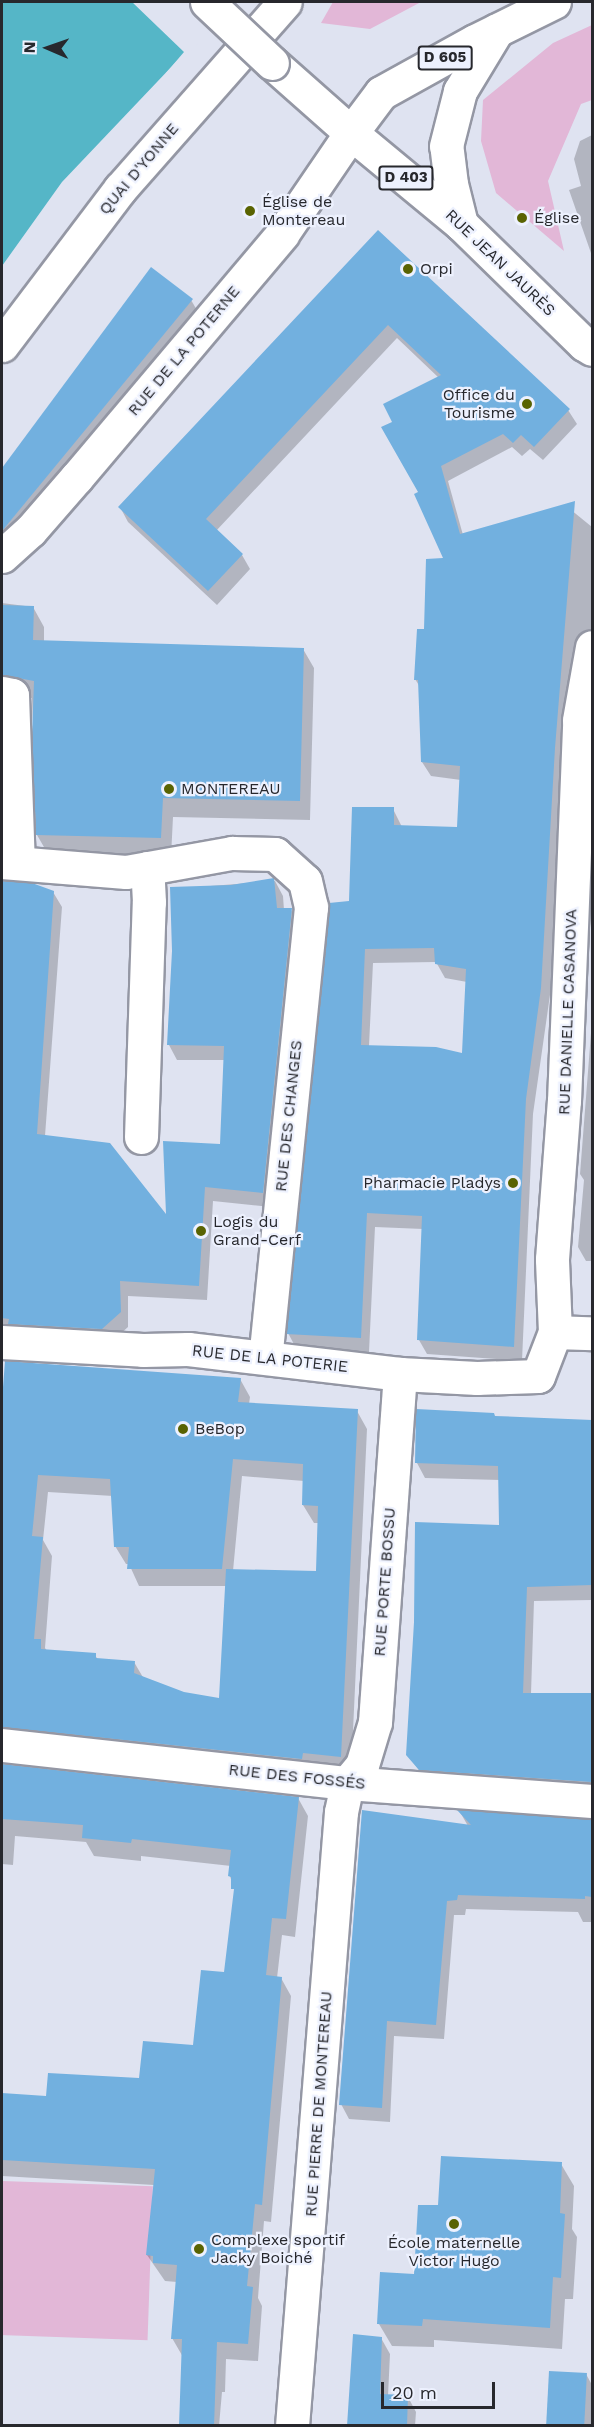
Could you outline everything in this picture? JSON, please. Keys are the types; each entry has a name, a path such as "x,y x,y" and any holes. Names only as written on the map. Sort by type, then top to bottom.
{"street":[{"name":"RUE JEAN JAURÈS","path":"207,2 351,133 461,224 590,353"},
{"name":"QUAI D'YONNE","path":"2,345 120,189 285,2"},
{"name":"D 605","path":"351,133 381,93 554,2"},
{"path":"461,224 451,184 446,146 460,91 497,30"},
{"name":"RUE DE LA POTERNE","path":"2,556 30,531 70,486 282,234 351,133"},
{"name":"RUE DANIELLE CASANOVA","path":"538,1376 555,1332 552,1259 580,1016 579,720 592,646"},
{"path":"2,693 12,695 10,863"},
{"name":"RUE DES CHANGES","path":"10,863 126,872 232,853 275,854 305,880 311,907 265,1357"},
{"path":"141,1137 149,902 147,868"},
{"path":"555,1332 592,1333"},
{"name":"RUE DE LA POTERIE","path":"2,1342 143,1350 188,1349 400,1374 477,1378 538,1376"},
{"name":"RUE PORTE BOSSU","path":"347,1783 362,1765 375,1722 400,1374"},
{"name":"RUE DES FOSSÉS","path":"2,1744 347,1783 592,1801"},
{"name":"RUE PIERRE DE MONTEREAU","path":"292,2426 341,1812 347,1783"}],"shaded area":[{"path":"333,2 421,2 370,29 321,23"},
{"path":"592,25 592,100 581,104 548,181 564,251 496,193 481,141 483,100 553,43"},
{"path":"2,2181 153,2186 148,2340 2,2335"}],"water":[{"path":"2,2 233,2 62,182 2,266"}],"pier":[{"path":"132,2 236,2 169,75 166,73 184,52"}],"building":[{"path":"378,230 570,409 534,447 521,435 513,443 503,434 441,466 460,534 575,501 555,748 541,988 526,1099 514,1347 417,1340 422,1216 367,1213 361,1338 286,1334 329,903 349,901 352,807 394,807 394,825 457,827 460,766 421,762 418,680 414,680 417,629 424,629 426,559 443,558 414,494 418,492 381,427 392,422 383,404 441,375 388,325 206,519 243,554 208,591 118,507","holes":["434,948 435,964 466,969 462,1053 436,1047 361,1045 365,949"]},
{"path":"151,267 193,299 2,531 2,468"},
{"path":"2,605 34,606 33,640 304,648 300,801 163,798 161,838 36,835 32,738 34,681 2,675"},
{"path":"274,878 277,908 292,908 263,1193 205,1187 199,1286 120,1281 121,1312 102,1329 8,1324 9,1319 2,1318 2,881 32,883 54,891 37,1134 110,1143 166,1214 163,1141 220,1144 224,1046 167,1045 172,951 170,887 231,885"},
{"path":"5,1361 241,1378 238,1402 358,1409 341,1757 303,1753 302,1759 2,1727 2,1400","holes":["233,1459 303,1464 302,1505 318,1506 316,1571 226,1569 219,1698 184,1692 134,1673 135,1661 96,1658 96,1653 41,1649 41,1639 34,1639 43,1537 32,1536 38,1475 110,1479 114,1547 129,1547 127,1569 222,1569"]},
{"path":"416,1409 494,1413 495,1416 592,1420 592,1585 527,1587 523,1693 592,1693 592,1782 419,1770 406,1755 414,1622 415,1522 499,1525 498,1466 415,1463"},
{"path":"2,1764 299,1797 286,1919 272,1918 266,1975 282,1977 262,2205 255,2204 247,2286 253,2287 248,2344 217,2342 214,2426 179,2426 182,2339 171,2339 177,2265 153,2263 153,2256 146,2255 155,2169 2,2160 2,2093 46,2096 48,2073 139,2078 143,2041 193,2045 201,1970 224,1972 234,1889 231,1889 231,1877 228,1876 231,1850 132,1839 131,1843 82,1838 83,1825 2,1819"},
{"path":"362,1810 471,1825 457,1810 592,1819 592,1897 585,1896 585,1899 458,1895 457,1900 447,1901 436,2025 387,2021 382,2108 339,2105"},
{"path":"441,2156 562,2162 560,2213 565,2214 561,2278 553,2277 550,2328 423,2319 422,2326 377,2324 380,2272 414,2274 418,2205 438,2205"},
{"path":"353,2334 382,2337 380,2394 408,2395 407,2426 347,2426"},
{"path":"549,2371 587,2373 584,2426 546,2426"}],"place":[{"name":"Église de Montereau","path":"250,211"},
{"name":"Église","path":"522,218"},
{"name":"Orpi","path":"408,269"},
{"name":"Office du Tourisme","path":"527,404"},
{"name":"MONTEREAU","path":"169,789"},
{"name":"Pharmacie Pladys","path":"513,1183"},
{"name":"Logis du Grand-Cerf","path":"201,1231"},
{"name":"BeBop","path":"183,1429"},
{"name":"École maternelle Victor Hugo","path":"454,2224"},
{"name":"Complexe sportif Jacky Boiché","path":"199,2249"}]}
